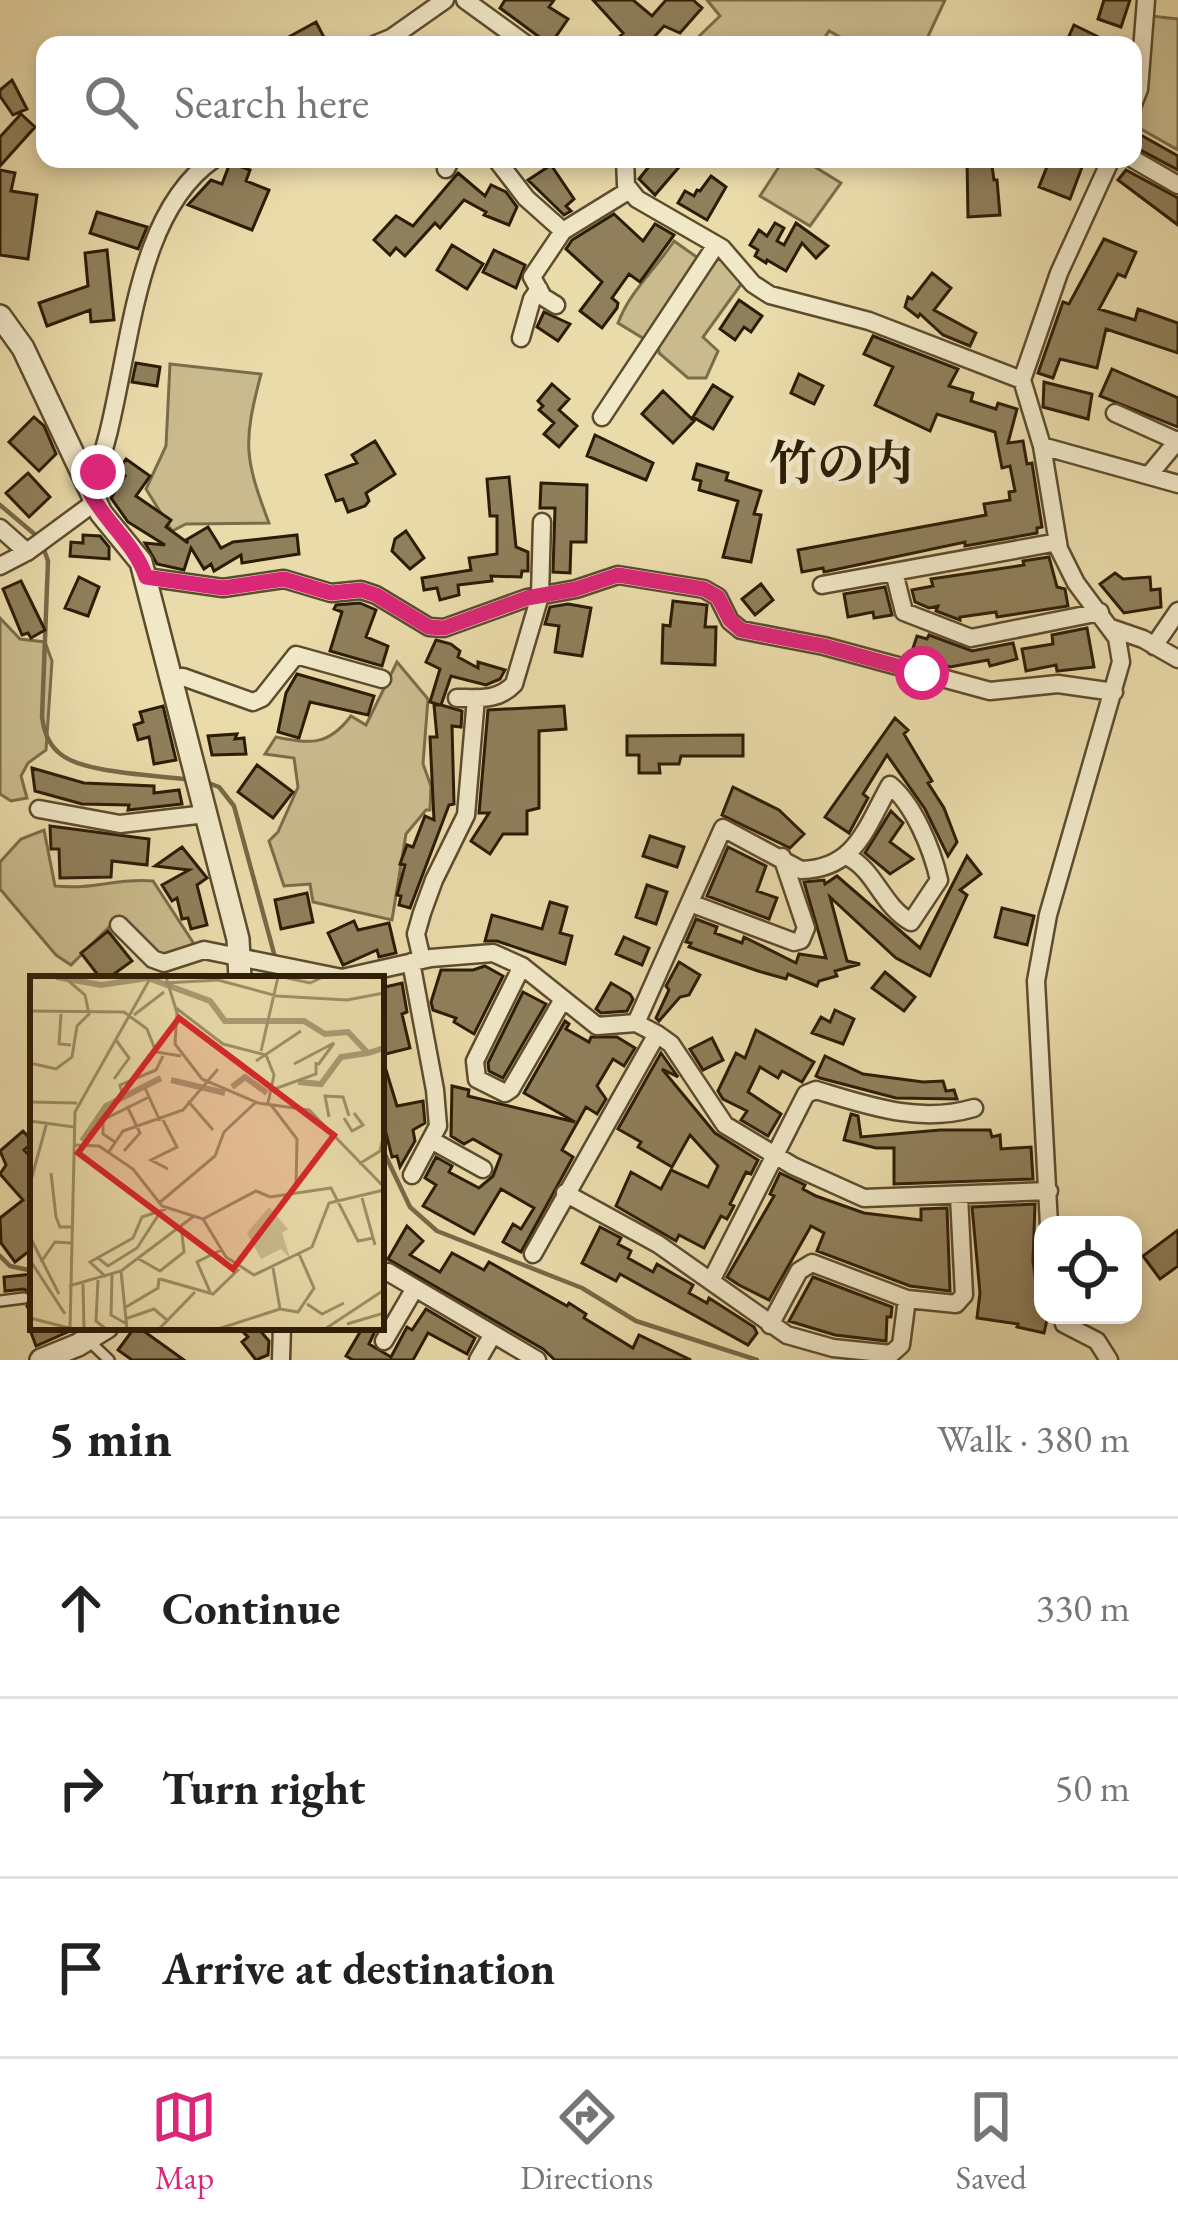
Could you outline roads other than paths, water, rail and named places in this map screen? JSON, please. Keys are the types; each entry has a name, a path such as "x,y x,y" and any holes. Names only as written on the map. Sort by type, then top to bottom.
{"street":[{"path":"388,36 445,0"},
{"path":"465,0 515,36"},
{"path":"1142,44 1145,0"},
{"path":"1142,164 1178,185"},
{"path":"0,566 27,552 92,497 136,302 162,226 178,193 200,168"},
{"path":"503,168 526,198 563,231"},
{"path":"626,168 628,191"},
{"path":"1049,1216 1036,981 1048,915 1121,662 1117,638 1076,584 1058,542 1042,446 1022,380 1059,273 1107,168"},
{"path":"556,305 532,277 563,231 628,191"},
{"path":"628,191 732,256 753,284 770,295 869,321 1022,380"},
{"path":"602,417 716,245"},
{"path":"521,338 538,289"},
{"path":"0,316 22,348 92,497 134,551 146,577 241,969"},
{"path":"1115,412 1178,441 1149,475"},
{"path":"1042,446 1178,484"},
{"path":"412,1175 438,1126 416,934 466,815 466,698 491,698 514,684 540,596 542,522"},
{"path":"0,528 27,552"},
{"path":"822,585 1058,542"},
{"path":"894,572 904,612 970,638 1105,620 1178,659"},
{"path":"146,577 223,588 284,579 331,593 361,590 429,627 444,628 618,575 704,589 718,597 741,630 824,646 990,691 1058,684 1114,692"},
{"path":"1154,646 1178,610"},
{"path":"172,678 183,677 253,702 262,698 296,655 382,679"},
{"path":"636,1023 723,828 801,870 814,870 848,857 890,785 900,793 919,829 939,880 911,922 894,913 858,862 848,857"},
{"path":"38,809 119,824 206,814"},
{"path":"690,903 794,942 801,940 806,928 782,857"},
{"path":"119,925 153,959 164,963 204,950 241,969 320,976"},
{"path":"351,976 416,961 494,953 521,966 597,1026 636,1023 657,1034 670,1044 725,1125 774,1155 864,1198 1049,1190"},
{"path":"521,966 475,1061 477,1079 506,1093 511,1089 562,1001"},
{"path":"533,1254 657,1034"},
{"path":"711,1281 811,1091 916,1114 974,1108"},
{"path":"431,1140 483,1169"},
{"path":"566,1193 658,1244 787,1335 833,1348 891,1354 901,1345 907,1299"},
{"path":"770,1324 799,1270 812,1262 907,1299 956,1304 964,1295 959,1196"},
{"path":"384,1273 537,1360"},
{"path":"384,1341 415,1288"},
{"path":"1064,1324 1097,1341 1109,1360"},
{"path":"41,1360 103,1330"},
{"path":"281,1360 283,1330"},
{"path":"478,1360 493,1334"}],"lane":[{"path":"0,1300 24,1298"},
{"path":"88,1340 110,1360"}],"waterway":[{"path":"0,505 38,537"},
{"path":"43,547 48,561 42,717 51,744 84,765 191,780"},
{"path":"203,781 219,787 234,806 275,957"},
{"path":"384,1152 410,1207 437,1231 582,1288 636,1321 757,1360"},
{"path":"0,1256 10,1266 30,1270"}],"district":[{"name":"竹の内","path":"841,463"}]}
